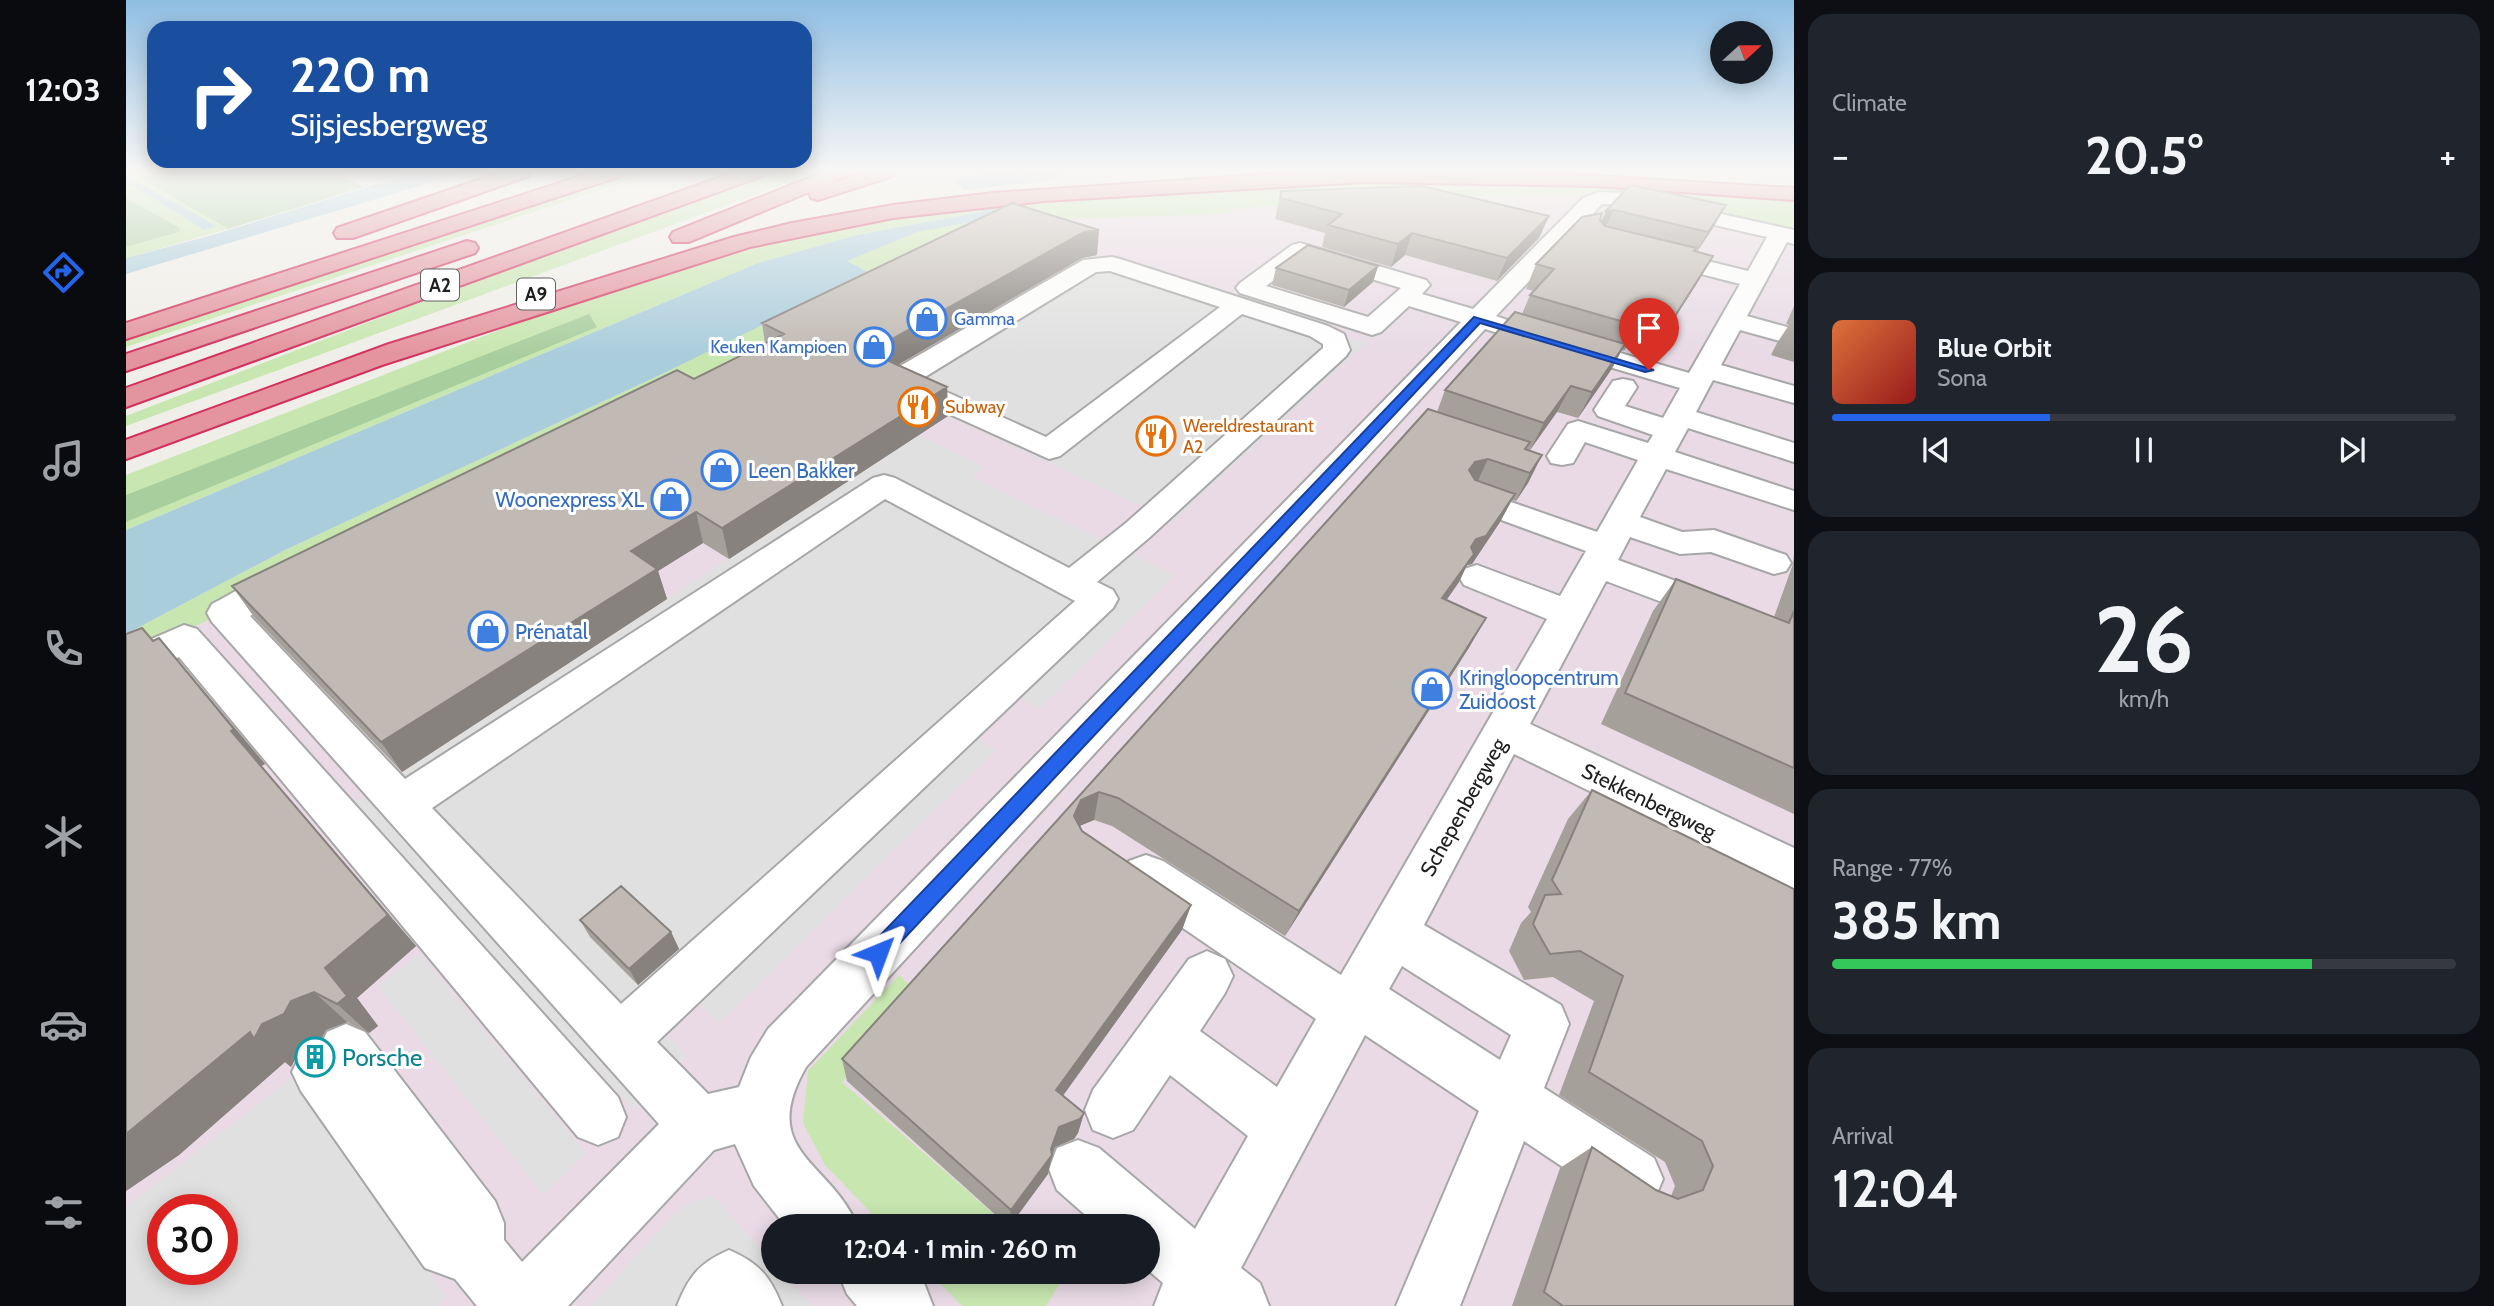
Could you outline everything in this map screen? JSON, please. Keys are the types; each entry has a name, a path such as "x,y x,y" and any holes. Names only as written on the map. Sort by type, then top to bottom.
{"highway":[{"path":"350,233 330,240 354,233"},
{"path":"126,331 427,233"},
{"name":"A2","path":"126,398 585,233"},
{"name":"A9","path":"126,450 374,359 692,233"},
{"name":"A9","path":"374,359 774,233"},
{"name":"A2","path":"126,363 494,239"}],"street":[{"path":"815,1214 772,1165 762,1139 760,1110 764,1088 774,1066 787,1048 1400,423 1478,319 1560,233"},
{"name":"Schepenbergweg","path":"1209,1296 1285,1128 1754,280 1787,235"},
{"path":"1627,249 1754,280"},
{"path":"1300,250 1418,285 1405,297 1372,327 1248,288 1300,250"},
{"path":"1072,584 1138,530 1337,350 1335,340 1325,334 1239,305 1106,263 1091,265 905,375 906,384 1049,450 1239,305"},
{"path":"1405,297 1517,331"},
{"path":"1732,320 1794,337"},
{"path":"1543,338 1682,411 1794,453"},
{"path":"1623,387 1608,410 1682,411 1792,501"},
{"path":"1552,465 1578,430 1682,411 1794,395"},
{"path":"401,805 884,485 1100,599 619,1041"},
{"path":"1474,499 1608,545 1740,618"},
{"path":"1608,545 1714,541 1774,563"},
{"path":"324,564 225,613 698,1125"},
{"path":"1477,577 1570,614"},
{"path":"126,667 184,638 597,1117"},
{"name":"Stekkenbergweg","path":"1505,731 1794,870"},
{"path":"1106,850 1511,1099 1643,1185"},
{"path":"1393,933 1542,1024 1511,1099 1437,1302"},
{"path":"1113,1111 1207,976"},
{"path":"1164,1037 1285,1128"},
{"path":"333,1061 447,1246 473,1251 517,1306"},
{"path":"524,1306 698,1125 760,1110"},
{"path":"1078,1168 1131,1214"},
{"path":"1160,1242 1209,1296"},
{"path":"709,1306 729,1282 750,1306"},
{"path":"880,1284 901,1306"}],"shaded area":[{"path":"889,233 1794,233 1794,1306 126,1306 126,554"},
{"path":"1097,255 1366,343 1173,521 875,382"},
{"path":"918,435 985,467 972,477 1175,575 1039,709 1014,694 972,735 996,750 719,1023 692,998 659,1028 686,1056 633,1109 354,803"},
{"path":"420,954 586,1153 543,1195 378,986"},
{"path":"296,1075 446,1296 436,1306 126,1306 126,1207"},
{"path":"712,1195 761,1250 761,1284 793,1284 812,1306 591,1306 674,1214 688,1204"}],"green space":[{"path":"126,233 176,233 126,247"},
{"path":"175,233 214,233 126,258 126,247"},
{"path":"441,233 470,233 126,347 126,333 212,309"},
{"path":"604,233 650,233 126,426 126,416"},
{"path":"868,233 758,263 126,530 126,475 592,294 678,266 701,263 807,234"},
{"path":"915,233 1026,233 892,286 126,660 126,634 285,550 664,373 868,272 846,261"},
{"path":"589,314 597,327 126,522 126,495"},
{"path":"899,975 923,998 842,1082 994,1214 872,1214 825,1165 803,1123 808,1071"},
{"path":"941,1284 1059,1284 1046,1306 962,1306"}],"water":[{"path":"219,233 263,233 126,274 126,258"},
{"path":"915,233 847,261 869,273 664,373 285,550 126,634 126,530 758,263 857,235"}],"building":[{"path":"950,233 1082,233 892,339 887,346 873,354 947,387 722,528 696,512 631,551 657,569 381,742 232,586 677,370 694,379 784,334 762,323"},
{"path":"1357,233 1532,233 1507,258 1412,233 1398,244"},
{"path":"1566,233 1634,233 1696,248 1694,251 1713,256 1666,330 1640,322 1638,326 1530,295 1554,269 1536,264"},
{"path":"1308,245 1378,266 1349,290 1276,268"},
{"path":"1515,312 1625,344 1592,392 1571,386 1544,423 1445,390"},
{"path":"1428,409 1530,442 1525,449 1542,455 1530,473 1488,459 1475,462 1469,470 1475,480 1515,494 1486,536 1476,539 1471,547 1474,554 1442,598 1486,618 1299,911 1118,798 1099,792 1081,800 1074,816 1082,831 1191,905 1056,1090 1084,1113 1080,1119 1059,1127 1051,1149 1052,1155 1011,1210 842,1059"},
{"path":"1676,579 1789,623 1794,611 1794,768 1625,693"},
{"path":"142,628 153,641 159,638 234,729 231,731 388,915 325,968 347,996 337,1004 314,992 291,1001 284,1014 262,1024 254,1039 250,1032 126,1134 126,634"},
{"path":"1592,790 1794,889 1794,1306 1563,1306 1544,1292 1592,1147 1656,1190 1678,1199 1703,1190 1713,1166 1702,1141 1589,1072 1623,976 1580,951 1550,954 1533,924 1545,895 1561,894 1552,880"},
{"path":"621,886 671,932 629,969 580,920"}],"place":[{"name":"Gamma","path":"927,319"},
{"name":"Keuken Kampioen","path":"874,347"},
{"name":"Subway","path":"918,407"},
{"name":"Wereldrestaurant A2","path":"1156,436"},
{"name":"Leen Bakker","path":"721,470"},
{"name":"Woonexpress XL","path":"671,499"},
{"name":"Prénatal","path":"488,631"},
{"name":"Kringloopcentrum Zuidoost","path":"1432,689"},
{"name":"Porsche","path":"315,1057"}],"route":[{"path":"878,953 1478,319 1649,370"}]}
